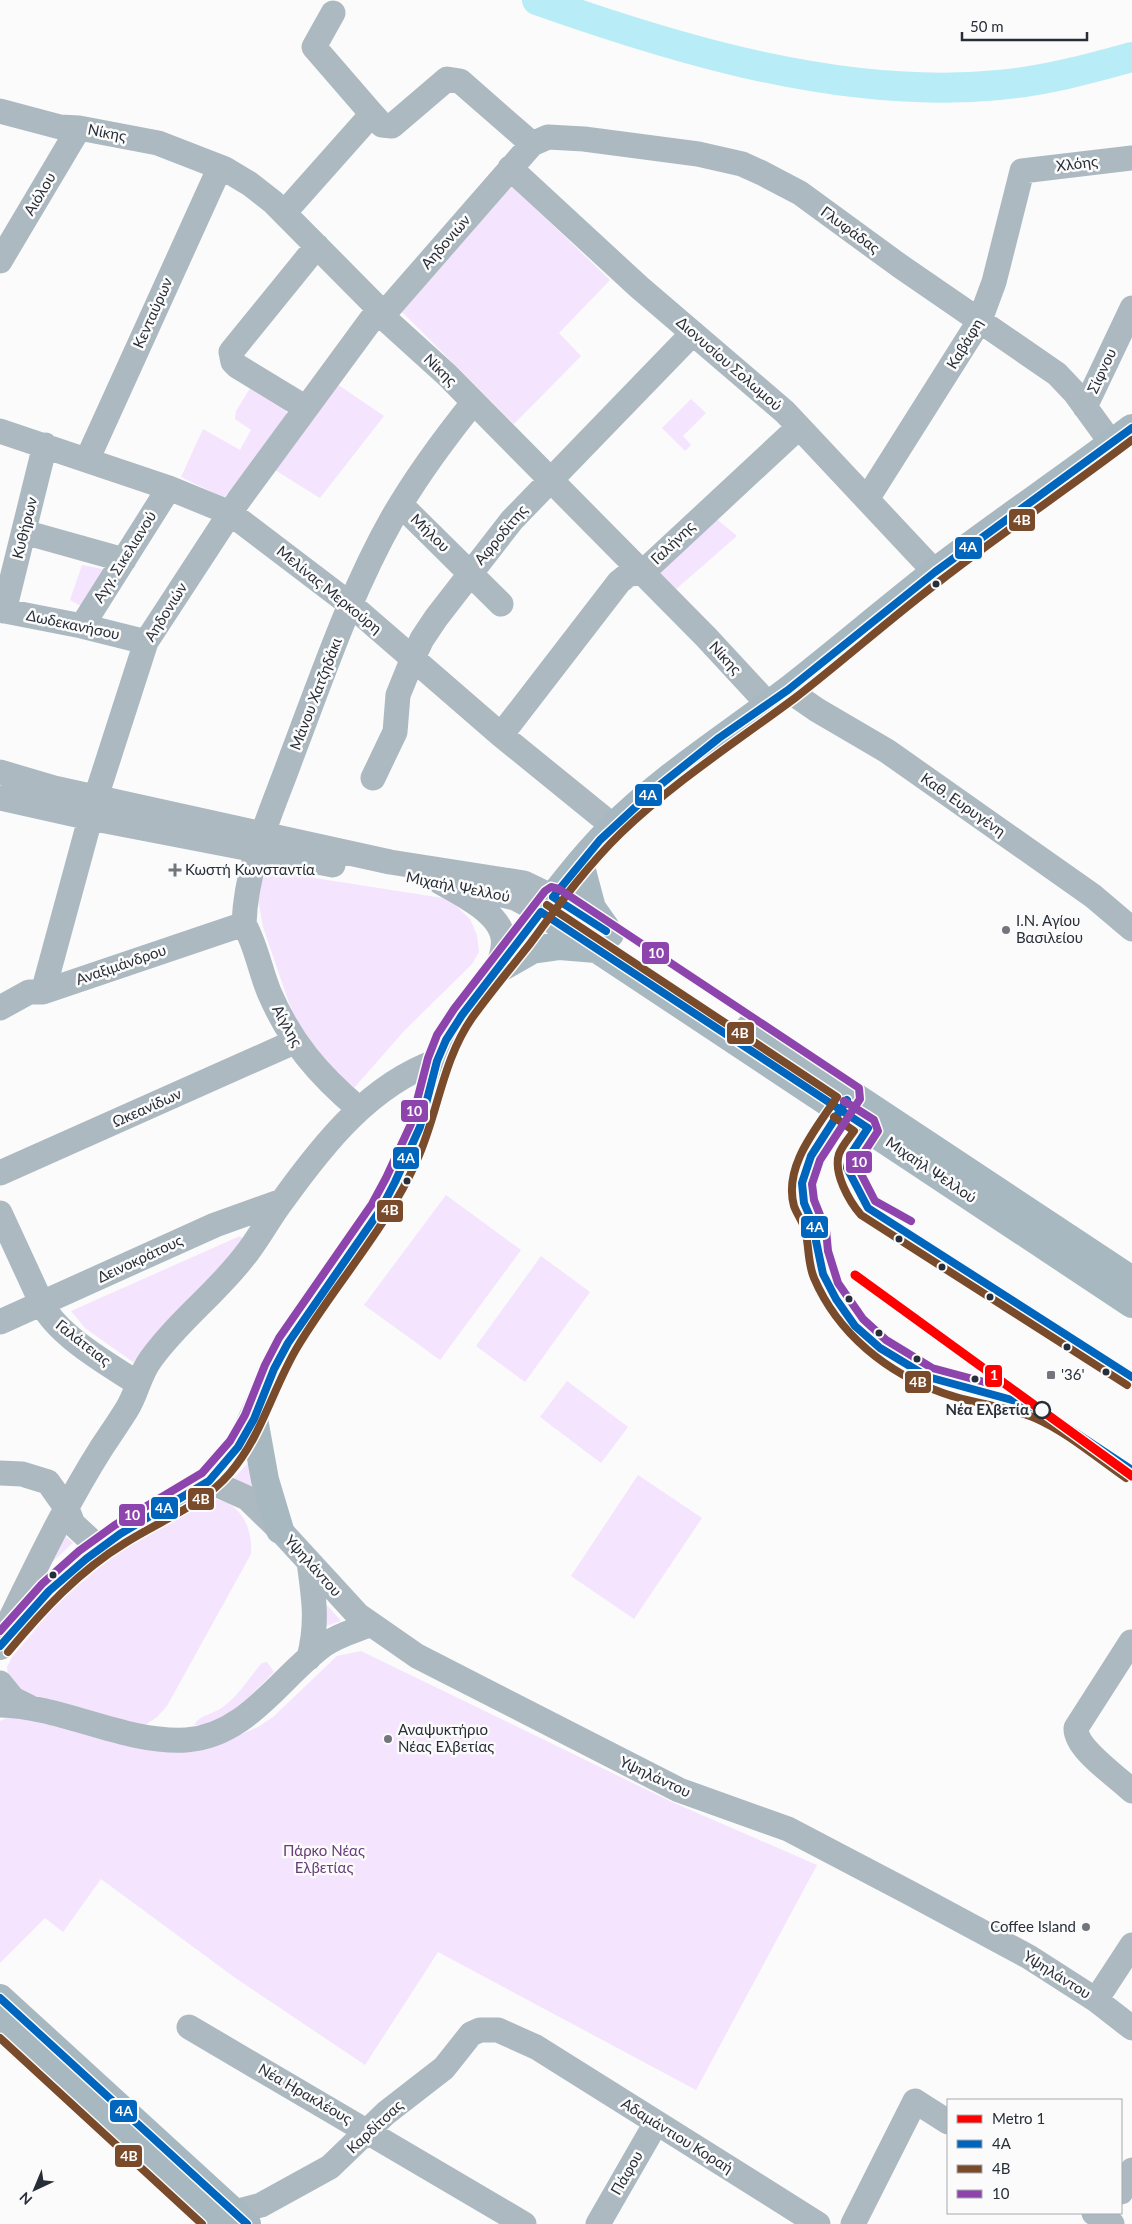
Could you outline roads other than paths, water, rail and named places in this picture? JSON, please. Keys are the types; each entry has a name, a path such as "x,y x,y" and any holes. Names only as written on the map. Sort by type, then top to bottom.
{"main road":[{"path":"0,1646 49,1591 99,1548 209,1481 238,1447 254,1418 274,1369 288,1343 381,1209 395,1182 420,1127 437,1061 446,1040 462,1015 547,904 578,865 613,826 654,789 778,697 935,572 1122,436"},
{"path":"498,969 532,950 604,942 578,865"},
{"name":"Μιχαήλ Ψελλού","path":"547,904 1132,1304"},
{"name":"Μιχαήλ Ψελλού","path":"604,942 1132,1280"},
{"path":"254,1418 265,1480 280,1530"},
{"path":"0,1998 221,2220"},
{"path":"0,2024 221,2220"}],"street":[{"path":"333,13 314,47 382,126 392,126 443,81 456,79 532,144"},
{"name":"Νίκης","path":"0,111 69,128 158,143 220,167 250,184 318,246 381,312 642,573 778,697"},
{"path":"284,213 372,114"},
{"name":"Αιόλου","path":"0,260 69,128"},
{"name":"Γλυφάδας","path":"532,144 548,137 584,139 698,154 742,164 795,190 900,266 1058,374 1085,407 1122,436"},
{"name":"Αηδονιών","path":"36,992 146,642 230,513 306,408 381,312 532,144"},
{"name":"Χλόης","path":"1022,170 1132,158"},
{"name":"Κενταύρων","path":"87,460 220,167"},
{"name":"Διονυσίου Σολωμού","path":"510,168 593,246 736,369 799,427 935,572"},
{"name":"Καβάφη","path":"867,499 980,320 994,282 1022,170"},
{"path":"306,408 237,366 231,357 231,352 318,246"},
{"name":"Σίφνου","path":"1085,407 1132,308"},
{"name":"Αφροδίτης","path":"373,778 396,732 398,695 422,638 470,572 512,520 693,333"},
{"name":"Μάνου Χατζηδάκι","path":"244,924 244,897 259,842 351,605 401,505 432,456 473,403"},
{"name":"Γαλήνης","path":"501,735 619,582 629,574 642,573 799,427"},
{"name":"Μελίνας Μερκούρη","path":"0,431 169,488 230,513 351,605 501,735 613,826"},
{"name":"Κυθήρων","path":"2,610 24,532 45,445"},
{"name":"Αγγ. Σικελιανού","path":"82,626 169,488"},
{"name":"Μήλου","path":"401,505 501,604"},
{"path":"24,532 124,560"},
{"name":"Δωδεκανήσου","path":"2,610 82,626 146,642"},
{"name":"Καθ. Ευρυγένη","path":"778,697 817,710 887,751 1093,896 1132,929"},
{"name":"Μιχαήλ Ψελλού","path":"0,772 31,782 93,807"},
{"name":"Μιχαήλ Ψελλού","path":"0,798 93,807 547,904"},
{"name":"Μιχαήλ Ψελλού","path":"259,842 524,883 547,904"},
{"path":"502,880 549,876 578,865"},
{"path":"440,882 472,900 491,917 503,936 504,945 498,969"},
{"name":"Αναξιμάνδρου","path":"0,1008 36,992 244,924"},
{"name":"Αίγλης","path":"244,924 268,991 294,1042 325,1079 359,1109"},
{"path":"0,986 36,992"},
{"name":"Ωκεανίδων","path":"0,1173 294,1042"},
{"path":"0,1640 67,1509 101,1448 127,1409 142,1372 158,1349 235,1268 266,1227 282,1200 326,1145 359,1109 376,1092 402,1076 437,1061"},
{"name":"Δεινοκράτους","path":"0,1322 223,1222 282,1200"},
{"name":"Γαλάτειας","path":"0,1213 42,1304 50,1316 63,1329 137,1383"},
{"path":"0,1473 22,1474 48,1482 67,1509 73,1524 99,1548"},
{"name":"Υψηλάντου","path":"209,1481 247,1498 280,1530 346,1603 369,1625 417,1656 679,1790 788,1829 1001,1941 1096,2000 1132,2028"},
{"path":"309,1562 316,1615 315,1637 309,1658"},
{"path":"0,1705 31,1708 130,1733 175,1740 199,1738 222,1730 241,1719 309,1658 340,1635 369,1625"},
{"path":"1131,1642 1076,1728 1076,1734 1085,1749 1132,1791"},
{"path":"0,1683 13,1699 31,1708"},
{"path":"1096,2000 1132,1945"},
{"name":"Νέα Ηρακλέους","path":"189,2027 369,2131 524,2224"},
{"name":"Καρδίτσας","path":"221,2220 261,2205 304,2184 341,2159 386,2113 437,2074 471,2034 480,2030 498,2030 536,2048"},
{"name":"Αδαμάντιου Κοραή","path":"536,2048 818,2224"},
{"path":"853,2224 915,2101 947,2121"},
{"name":"Πάφου","path":"598,2224 656,2123"},
{"path":"1122,2190 1132,2170"}],"waterway":[{"path":"537,0 648,37 706,53 764,67 823,78 882,85 941,88 999,85 1033,81 1132,57"}],"metro line":[{"name":"1","path":"855,1275 1132,1476"}],"place":[{"name":"Κωστή Κωνσταντία","path":"175,870"},
{"name":"Ι.Ν. Αγίου Βασιλείου","path":"1006,930"},
{"name":"'36'","path":"1051,1375"},
{"name":"Νέα Ελβετία","path":"1042,1410"},
{"name":"Αναψυκτήριο Νέας Ελβετίας","path":"388,1739"},
{"name":"Coffee Island","path":"1086,1927"}],"park label":[{"name":"Πάρκο Νέας Ελβετίας","path":"324,1860"}]}
